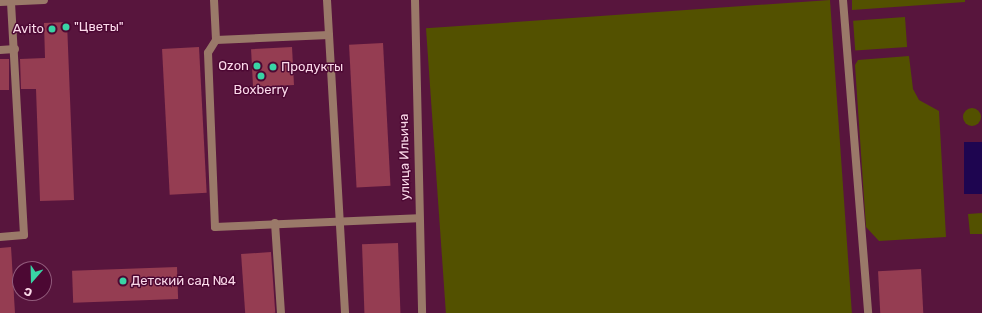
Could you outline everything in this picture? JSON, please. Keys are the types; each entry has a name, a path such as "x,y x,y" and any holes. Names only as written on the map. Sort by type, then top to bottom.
{"street":[{"path":"0,2 44,0"},
{"path":"214,0 216,40 208,53 216,227 340,220 418,218"},
{"path":"327,0 345,313"},
{"name":"улица Ильича","path":"415,0 418,218 422,313"},
{"path":"844,0 868,313"},
{"path":"0,237 24,235 10,2"},
{"path":"216,40 329,35"},
{"path":"0,50 14,49"},
{"path":"275,223 281,313"}],"shaded area":[{"path":"830,0 852,313 446,313 426,28"},
{"path":"852,0 965,0 965,2 852,10"},
{"path":"905,17 907,47 855,51 853,21"},
{"path":"909,56 913,89 919,100 939,111 946,237 879,241 866,227 855,65 858,60"},
{"path":"972,108 976,109 980,113 980,121 976,125 972,126 968,125 964,121 963,117 964,113 968,109"},
{"path":"964,142 982,142 982,194 964,194"},
{"path":"982,213 982,234 970,234 968,214"}],"building":[{"path":"67,22 74,200 40,201 36,89 21,89 20,59 45,58 44,23"},
{"path":"383,43 390,186 357,188 349,45"},
{"path":"199,47 207,193 170,195 162,49"},
{"name":"Продукты","path":"292,47 294,85 253,87 251,49"},
{"path":"0,59 9,59 9,90 0,90"},
{"path":"398,243 400,313 364,313 362,244"},
{"path":"11,247 12,301 14,301 15,313 0,313 0,248"},
{"path":"271,252 275,313 245,313 241,254"},
{"path":"177,267 178,299 73,303 72,271"},
{"path":"921,269 923,313 880,313 878,271"}],"place":[{"name":"\"Цветы\"","path":"66,27"},
{"name":"Avito","path":"52,29"},
{"name":"Ozon","path":"257,66"},
{"name":"Продукты","path":"273,67"},
{"name":"Boxberry","path":"261,76"},
{"name":"Детский сад №4","path":"123,281"}]}
